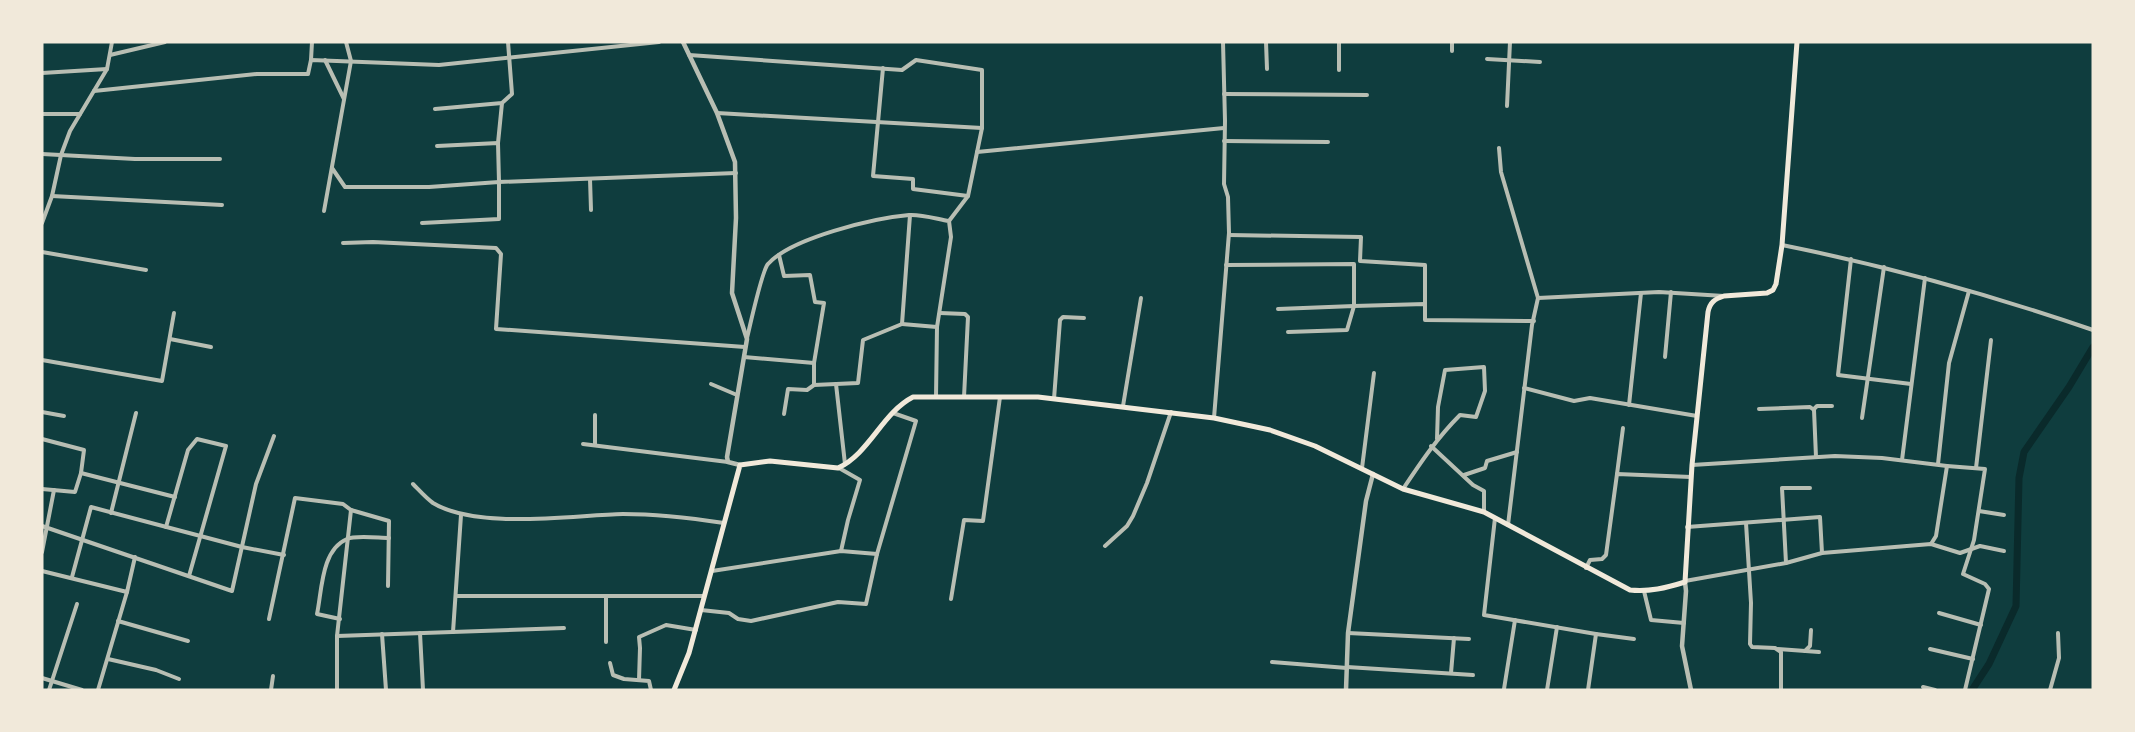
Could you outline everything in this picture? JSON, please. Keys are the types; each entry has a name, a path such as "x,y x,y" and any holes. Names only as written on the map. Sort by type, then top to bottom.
{"main road":[{"path":"674,690 696,630 740,465 770,461 838,468 860,452 893,413 913,397 1054,399 1214,418 1270,430 1315,446 1403,489 1484,512 1623,587 1644,591 1670,587 1684,582 1692,465 1708,312 1713,300 1724,296 1760,294 1773,290 1779,277 1797,42"}],"street":[{"path":"42,222 52,196 61,154 70,131 107,69 112,42"},
{"path":"110,55 143,44 165,42"},
{"path":"94,91 257,74 309,74 312,42"},
{"path":"324,211 351,61 346,42"},
{"path":"435,109 502,103 512,94 508,42"},
{"path":"311,60 439,65 659,42"},
{"path":"682,42 717,113 735,162 736,218 732,293 747,339"},
{"path":"1214,418 1229,235 1228,197 1224,184 1222,42"},
{"path":"1266,42 1266,69"},
{"path":"1339,42 1339,70"},
{"path":"1452,42 1452,51"},
{"path":"1507,106 1510,42"},
{"path":"688,55 903,70 916,60 982,70 982,128 968,196 949,221 951,237 937,327 936,397"},
{"path":"1487,59 1540,62"},
{"path":"326,60 344,100"},
{"path":"884,68 873,176 914,179 912,189 968,196"},
{"path":"42,73 107,69"},
{"path":"1224,94 1367,95"},
{"path":"422,223 499,219 498,143 502,103"},
{"path":"717,113 982,128"},
{"path":"42,114 81,114"},
{"path":"977,152 1224,129"},
{"path":"1224,141 1328,142"},
{"path":"437,146 498,143"},
{"path":"1499,148 1501,172 1538,298 1524,388 1508,525"},
{"path":"42,154 135,159 220,159"},
{"path":"332,168 345,187 429,187 499,182 736,173"},
{"path":"590,178 591,210"},
{"path":"52,196 222,205"},
{"path":"728,462 729,443 745,348 766,265 778,255 804,241 841,228 910,214 949,221"},
{"path":"902,324 910,214"},
{"path":"1229,235 1361,237 1360,261"},
{"path":"343,243 373,242 496,248 501,254 496,329 745,348"},
{"path":"1782,245 1851,259 1924,278 2091,330"},
{"path":"42,252 146,270"},
{"path":"778,255 784,276 810,275 815,302 824,303 814,363 814,385"},
{"path":"1851,259 1838,375 1911,384"},
{"path":"1226,265 1354,264 1360,261 1425,265 1425,320 1534,321"},
{"path":"1288,332 1347,330 1354,306 1354,264"},
{"path":"1862,418 1884,267"},
{"path":"1902,460 1924,278"},
{"path":"1938,464 1949,363 1969,291"},
{"path":"1538,298 1671,292 1724,296"},
{"path":"1665,357 1671,292"},
{"path":"1629,405 1641,293"},
{"path":"1123,406 1141,298"},
{"path":"1278,309 1425,304"},
{"path":"42,360 162,381 174,313"},
{"path":"940,313 965,314 968,317 964,397"},
{"path":"1054,399 1060,320 1063,317 1084,318"},
{"path":"784,414 788,389 807,390 814,385 858,383 863,340 902,324 937,327"},
{"path":"170,339 211,347"},
{"path":"1976,468 1991,340"},
{"path":"744,357 814,363"},
{"path":"1403,489 1431,446 1460,415 1476,417 1485,391 1484,367 1445,370 1438,407 1437,439"},
{"path":"1362,468 1374,373"},
{"path":"711,384 737,395"},
{"path":"836,384 845,465"},
{"path":"1524,388 1574,400 1590,399 1697,416"},
{"path":"951,599 964,520 983,521 1000,397"},
{"path":"1816,457 1814,410 1817,406 1832,406"},
{"path":"1759,409 1810,407 1814,410"},
{"path":"42,412 64,416"},
{"path":"1105,546 1127,526 1133,516 1148,483 1171,412"},
{"path":"111,513 136,413"},
{"path":"701,610 729,613 738,620 751,621 838,602 866,604 877,554 916,421 893,413"},
{"path":"595,415 595,445"},
{"path":"1586,568 1590,560 1602,559 1606,555 1623,428"},
{"path":"44,527 232,591 256,484 274,436"},
{"path":"42,439 84,450 81,473 75,492 42,489"},
{"path":"166,527 188,450 197,439 226,446 189,576"},
{"path":"583,444 740,465"},
{"path":"1431,446 1473,485 1484,491 1484,512"},
{"path":"1464,475 1485,468 1487,461 1517,452"},
{"path":"1692,465 1835,456 1985,469 1974,540 1963,574 1985,584 1989,589 1965,690"},
{"path":"1931,543 1936,536 1947,465"},
{"path":"838,468 860,480 841,551"},
{"path":"81,473 175,497"},
{"path":"1346,690 1348,633 1366,501 1373,474"},
{"path":"1617,474 1691,477"},
{"path":"413,484 433,502 462,514 520,519 625,514 665,515 725,523"},
{"path":"1786,563 1782,488 1810,488"},
{"path":"42,552 44,527 54,490"},
{"path":"269,619 295,498 343,504 351,510 389,521 388,586"},
{"path":"72,577 91,507 242,547 284,555"},
{"path":"337,690 337,636 351,510"},
{"path":"1978,511 2004,514"},
{"path":"453,632 462,514"},
{"path":"1687,527 1820,517 1822,553"},
{"path":"1495,518 1484,615 1634,639"},
{"path":"1746,523 1751,607 1750,646 1819,652"},
{"path":"340,619 316,614 332,550 348,538 389,538"},
{"path":"1691,690 1682,646 1684,582 1786,563 1822,553 1931,543 1960,553 1980,546 2004,551"},
{"path":"712,571 841,551 877,554"},
{"path":"98,690 135,557"},
{"path":"42,571 127,592"},
{"path":"1644,591 1651,620 1684,623"},
{"path":"456,596 705,596"},
{"path":"606,596 606,642"},
{"path":"49,690 77,604"},
{"path":"1939,613 1981,625"},
{"path":"1504,689 1515,620"},
{"path":"118,621 188,641"},
{"path":"639,680 639,637 666,625 696,630"},
{"path":"1548,690 1557,627"},
{"path":"337,636 564,628"},
{"path":"1805,651 1810,646 1811,630"},
{"path":"420,633 423,690"},
{"path":"1348,633 1468,639"},
{"path":"1588,690 1596,633"},
{"path":"2050,690 2060,658 2058,633"},
{"path":"382,634 386,690"},
{"path":"1451,673 1454,638"},
{"path":"1777,649 1782,655 1781,690"},
{"path":"1930,649 1972,659"},
{"path":"107,659 156,670 179,679"},
{"path":"1272,662 1473,675"},
{"path":"610,663 611,672 614,675 624,679 650,681 651,690"},
{"path":"271,690 273,676"},
{"path":"42,678 82,690"},
{"path":"1923,687 1935,690"}],"waterway":[{"path":"1972,690 1989,664 2016,606 2019,478 2024,452 2069,387 2093,347"}]}
